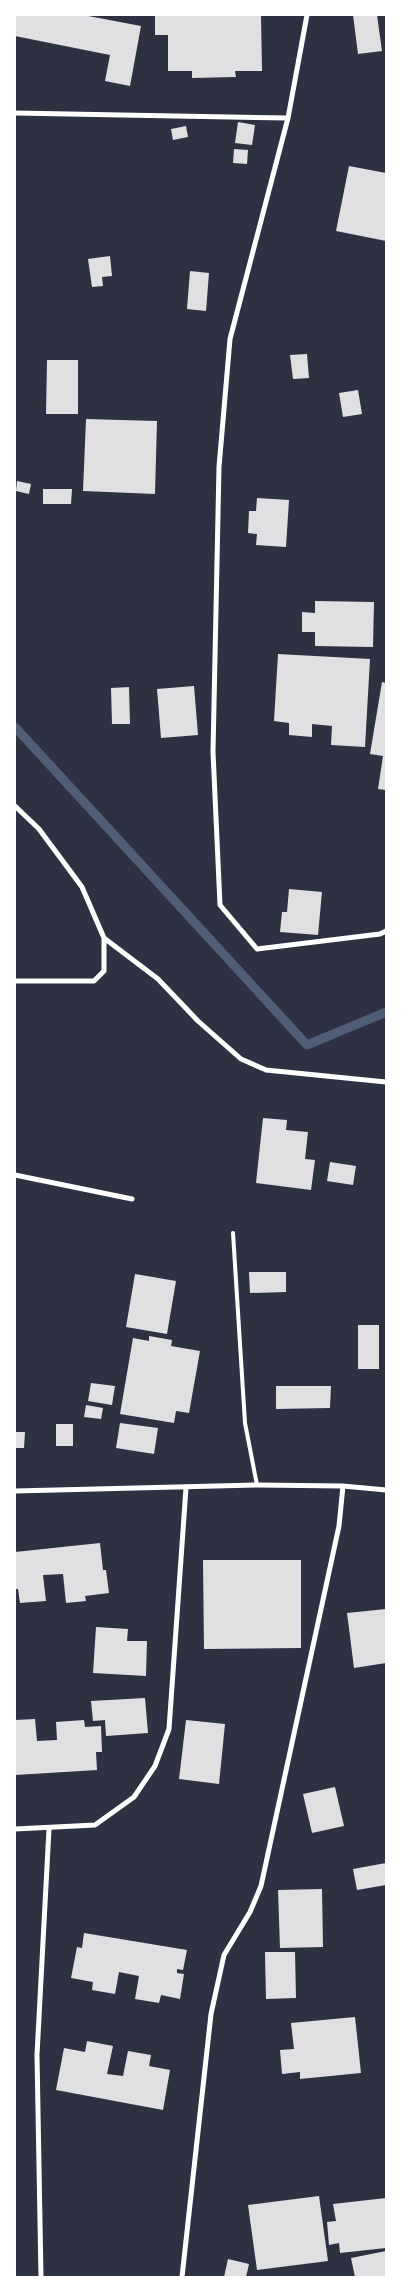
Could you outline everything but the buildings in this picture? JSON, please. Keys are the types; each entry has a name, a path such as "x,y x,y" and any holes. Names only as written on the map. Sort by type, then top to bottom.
{"street":[{"path":"307,15 288,118 230,339 219,467 214,662 213,752 220,905 256,949 380,934 386,931"},
{"path":"15,113 288,118"},
{"path":"15,806 39,829 82,887 104,938 104,971 94,981 15,981"},
{"path":"104,938 158,979 198,1022 241,1059 266,1070 386,1082"},
{"path":"15,1174 132,1199"},
{"path":"15,1491 257,1486 343,1486 386,1490"},
{"path":"182,2277 211,2014 218,1973 224,1955 250,1912 261,1886 339,1526 343,1486"},
{"path":"15,1829 49,1829 95,1825 134,1797 155,1766 169,1729 186,1488"},
{"path":"41,2277 37,2055 49,1829"}],"lane":[{"path":"233,1233 245,1423 257,1486"}],"waterway":[{"path":"15,727 307,1045 386,1012"}]}
